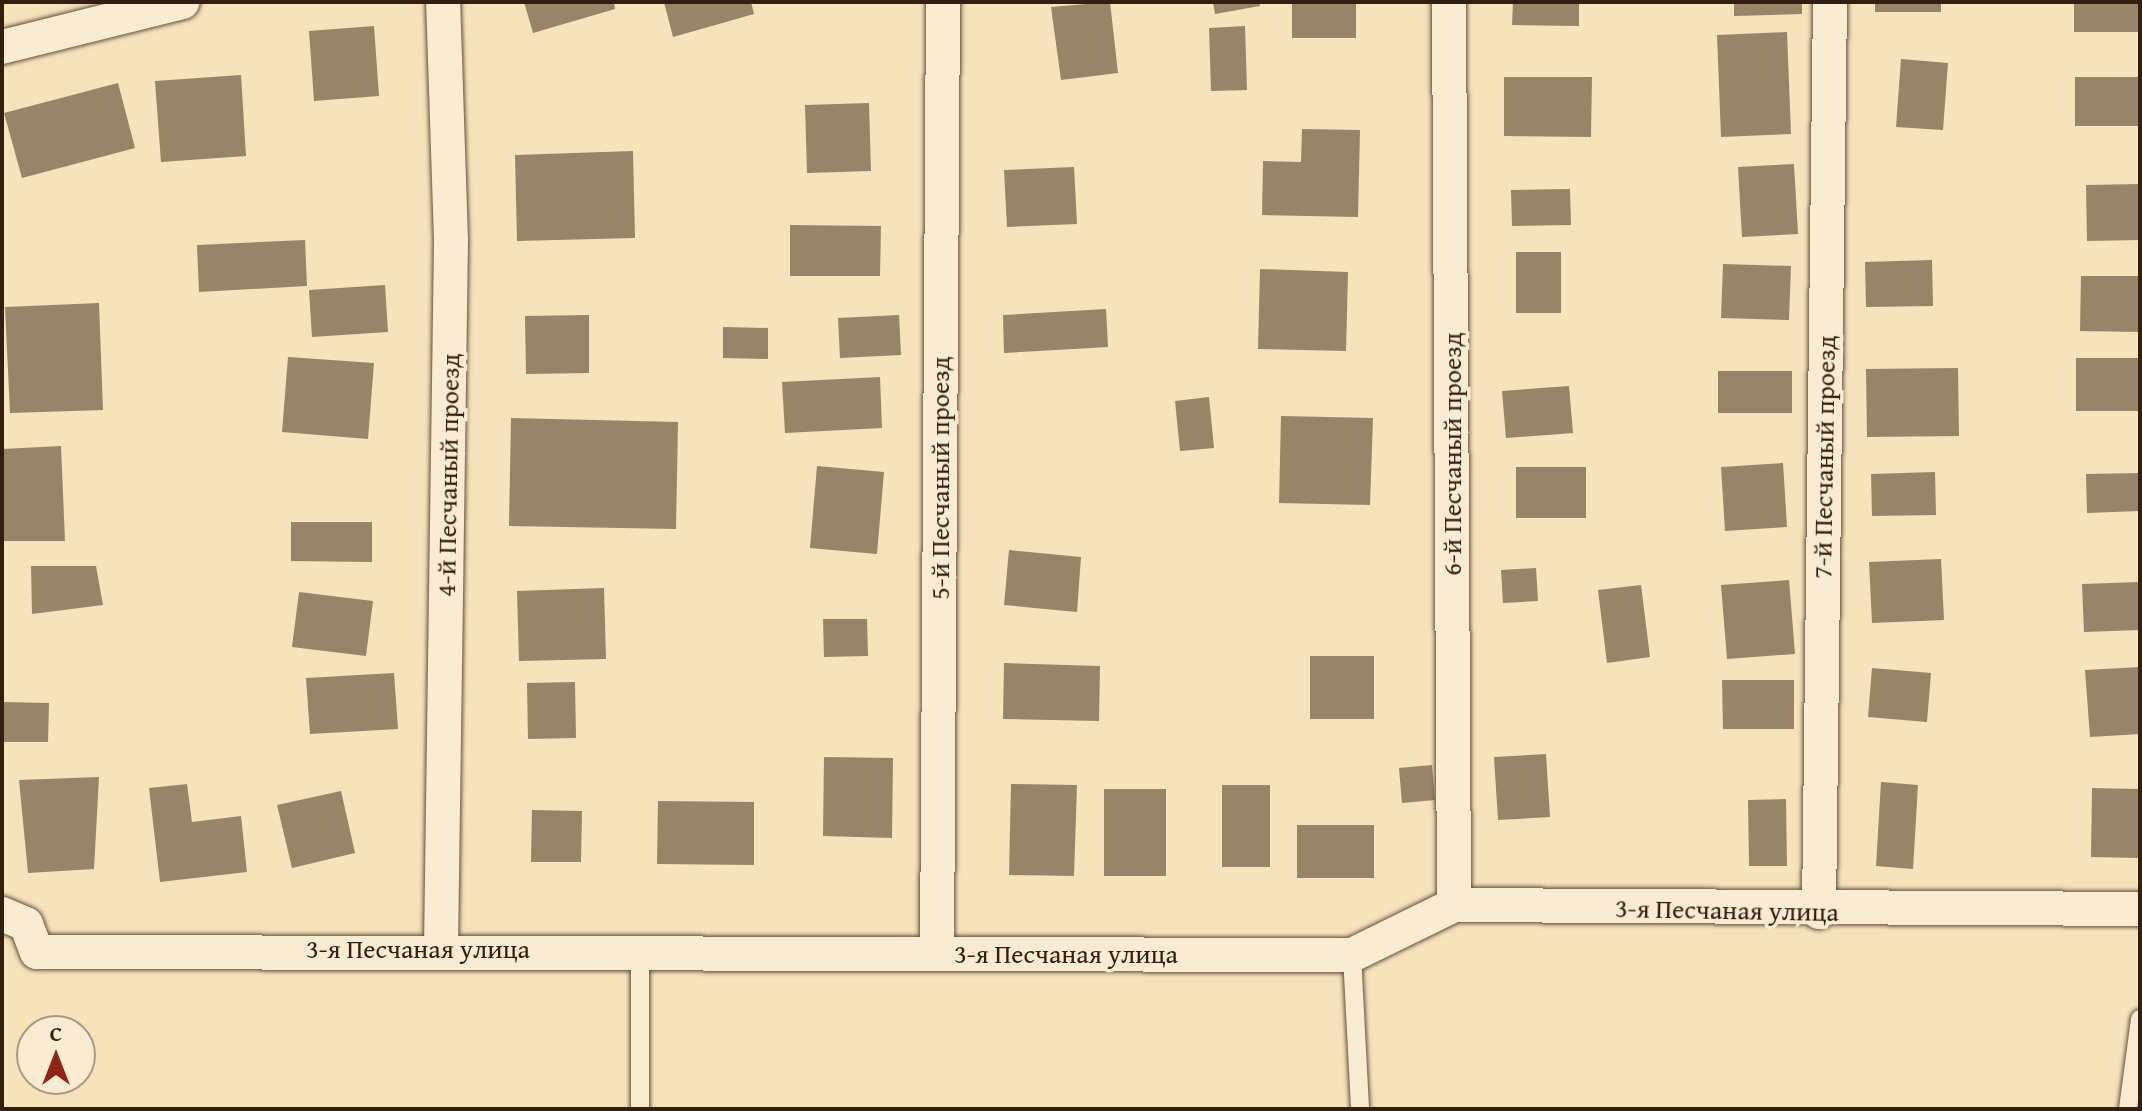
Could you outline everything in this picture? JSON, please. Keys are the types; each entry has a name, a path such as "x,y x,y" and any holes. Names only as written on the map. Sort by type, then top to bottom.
{"street":[{"path":"2,47 182,2"},
{"name":"4-й Песчаный проезд","path":"441,948 451,240 443,2"},
{"name":"5-й Песчаный проезд","path":"937,953 943,2"},
{"name":"6-й Песчаный проезд","path":"1449,2 1454,905"},
{"name":"7-й Песчаный проезд","path":"1819,912 1830,2"},
{"name":"3-я Песчаная улица","path":"2,914 26,924 37,952 441,948 1352,955 1454,905 1819,912 2140,909"}],"lane":[{"path":"640,950 640,1109"},
{"path":"1352,955 1360,1109"},
{"path":"2128,1109 2140,1019"}],"building":[{"path":"524,2 614,2 615,9 533,33"},
{"path":"664,2 751,2 754,14 673,37"},
{"path":"1110,2 1118,73 1061,80 1051,7"},
{"path":"1213,2 1259,2 1260,6 1215,14"},
{"path":"1292,2 1356,2 1356,38 1292,38"},
{"path":"1513,2 1579,2 1579,26 1512,25"},
{"path":"1734,2 1802,2 1802,14 1734,16"},
{"path":"1875,2 1941,2 1941,12 1875,12"},
{"path":"2074,2 2140,2 2140,32 2074,32"},
{"path":"374,26 379,96 314,101 309,31"},
{"path":"1245,26 1247,90 1211,91 1209,28"},
{"path":"1787,32 1791,134 1721,137 1717,35"},
{"path":"1901,59 1948,63 1943,130 1896,127"},
{"path":"241,75 246,156 161,162 155,81"},
{"path":"1504,77 1592,77 1591,137 1504,136"},
{"path":"2075,77 2140,77 2140,126 2075,126"},
{"path":"118,83 135,148 22,178 4,113"},
{"path":"869,103 871,171 807,173 805,105"},
{"path":"1302,129 1360,130 1358,217 1262,215 1263,161 1301,162"},
{"path":"633,151 635,238 517,241 515,155"},
{"path":"1794,164 1798,234 1742,237 1738,167"},
{"path":"1074,167 1077,224 1007,227 1004,170"},
{"path":"2140,184 2140,240 2087,241 2086,185"},
{"path":"1570,189 1571,225 1512,226 1511,190"},
{"path":"790,225 881,226 880,276 790,276"},
{"path":"305,240 307,286 199,292 197,245"},
{"path":"1516,252 1561,252 1561,313 1516,313"},
{"path":"1932,260 1933,306 1866,307 1865,262"},
{"path":"1723,264 1791,266 1789,320 1721,318"},
{"path":"1260,269 1348,272 1346,351 1258,349"},
{"path":"2081,276 2140,276 2140,332 2080,331"},
{"path":"385,285 388,332 312,337 309,290"},
{"path":"99,303 103,410 10,413 5,307"},
{"path":"1106,309 1108,347 1004,353 1003,315"},
{"path":"589,315 589,373 526,374 525,316"},
{"path":"899,315 901,355 840,358 838,318"},
{"path":"723,327 768,328 768,359 723,358"},
{"path":"288,357 374,363 368,439 282,432"},
{"path":"2076,358 2140,358 2140,411 2076,411"},
{"path":"1958,368 1959,436 1867,437 1866,369"},
{"path":"1718,371 1792,371 1792,413 1718,413"},
{"path":"880,377 882,428 785,433 782,382"},
{"path":"1569,386 1573,433 1506,438 1502,391"},
{"path":"1209,397 1214,448 1180,451 1175,401"},
{"path":"1281,416 1373,418 1370,505 1279,503"},
{"path":"511,418 678,422 676,529 509,526"},
{"path":"61,446 65,541 2,541 2,449"},
{"path":"1783,463 1787,527 1725,531 1721,467"},
{"path":"817,466 884,472 877,554 810,548"},
{"path":"1516,467 1586,467 1586,518 1516,518"},
{"path":"1935,472 1936,515 1872,516 1871,474"},
{"path":"2140,473 2140,511 2087,513 2086,474"},
{"path":"291,522 372,522 372,562 291,561"},
{"path":"1009,550 1081,557 1077,612 1004,605"},
{"path":"1941,559 1944,620 1872,623 1869,562"},
{"path":"31,566 96,566 103,605 32,614"},
{"path":"1536,568 1538,601 1503,603 1501,570"},
{"path":"1789,580 1795,654 1727,659 1721,585"},
{"path":"2140,582 2140,630 2084,632 2082,584"},
{"path":"1641,585 1650,657 1607,663 1598,590"},
{"path":"604,588 606,659 519,661 517,591"},
{"path":"299,592 373,601 366,656 292,647"},
{"path":"823,619 867,619 868,656 824,657"},
{"path":"1310,656 1374,656 1374,719 1310,719"},
{"path":"1004,663 1100,666 1099,721 1003,719"},
{"path":"2140,667 2140,734 2090,737 2085,670"},
{"path":"1872,668 1931,673 1927,722 1868,717"},
{"path":"394,673 398,729 310,734 306,678"},
{"path":"1722,680 1794,680 1794,729 1723,729"},
{"path":"575,682 576,738 528,739 527,683"},
{"path":"2,702 49,703 48,742 2,742"},
{"path":"1546,754 1550,817 1498,820 1494,757"},
{"path":"824,757 893,758 892,838 823,836"},
{"path":"1432,765 1435,800 1402,803 1399,768"},
{"path":"99,777 94,869 28,873 19,780"},
{"path":"1881,782 1918,785 1913,869 1876,866"},
{"path":"187,784 192,822 241,816 247,872 160,882 149,788"},
{"path":"1011,784 1077,785 1074,876 1009,875"},
{"path":"1222,785 1270,785 1270,867 1222,867"},
{"path":"2092,788 2140,789 2140,858 2091,857"},
{"path":"1104,789 1166,789 1166,876 1104,876"},
{"path":"341,791 355,853 292,868 277,805"},
{"path":"1786,799 1787,866 1749,866 1748,800"},
{"path":"658,801 754,802 754,865 657,864"},
{"path":"532,810 582,811 581,862 531,862"},
{"path":"1297,825 1374,825 1374,878 1297,878"}]}
